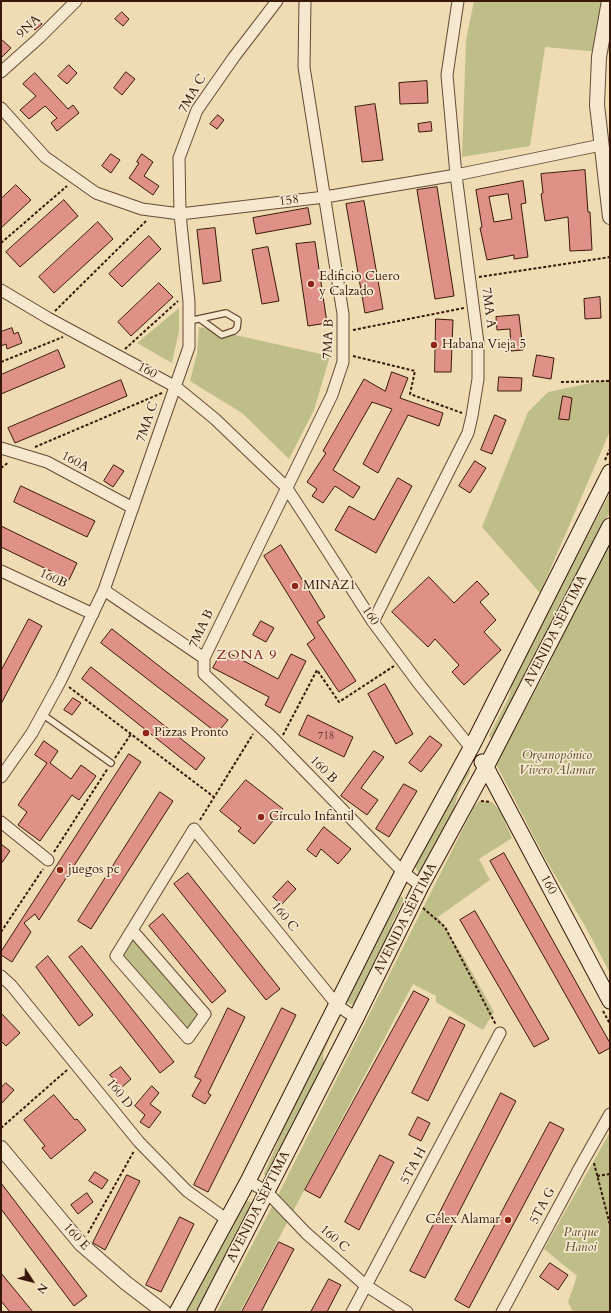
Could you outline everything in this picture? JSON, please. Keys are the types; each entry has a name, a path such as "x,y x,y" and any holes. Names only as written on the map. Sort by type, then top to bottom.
{"main road":[{"name":"AVENIDA SÉPTIMA","path":"177,1312 248,1181 338,1006 404,872 471,748 610,472"},
{"name":"AVENIDA SÉPTIMA","path":"205,1312 356,1018 419,907 422,886 486,767 610,526"},
{"name":"160","path":"471,748 486,767 606,1006"}],"street":[{"name":"9NA","path":"1,72 39,38 76,1"},
{"name":"7MA C","path":"1,777 32,733 61,680 104,590 176,387 189,346 194,320 188,292 180,214 179,158 197,110 234,57 277,1"},
{"name":"7MA B","path":"204,674 204,658 332,395 343,362 344,314 304,67 305,1"},
{"name":"7MA A","path":"373,622 468,433 478,379 478,343 456,175 447,75 458,1"},
{"path":"609,1 599,57 597,105 606,145 610,217"},
{"name":"158","path":"1,108 45,157 96,193 142,209 180,214 325,197 456,175 606,145"},
{"name":"160","path":"1,290 48,318 176,387 215,419 286,487 373,622 471,748"},
{"name":"160A","path":"1,448 47,462 133,508"},
{"name":"160B","path":"1,571 93,614"},
{"path":"104,590 204,658"},
{"name":"160 B","path":"204,674 259,724 404,872 422,886"},
{"path":"1,822 48,860"},
{"path":"132,930 205,1014 188,1038 116,956 194,829"},
{"name":"160 C","path":"194,829 338,1006 356,1018"},
{"name":"160 D","path":"1,976 11,985 139,1142 187,1191 226,1220"},
{"name":"5TA H","path":"352,1312 500,1033"},
{"name":"5TA G","path":"502,1312 590,1148 610,1114"},
{"name":"160 E","path":"1,1148 81,1244 164,1312"},
{"name":"160 C","path":"248,1181 267,1192 306,1233 366,1286 407,1312"}],"lane":[{"path":"226,313 238,320 237,328 234,331 222,335 194,320 226,313"},
{"path":"42,714 111,763"}],"path":[{"path":"1,243 75,178"},
{"path":"48,318 157,211"},
{"path":"470,278 610,257"},
{"path":"118,355 188,292"},
{"path":"343,332 473,306"},
{"path":"1,362 75,332"},
{"path":"343,353 415,371 410,394 472,416"},
{"path":"561,382 610,381"},
{"path":"1,468 19,454 176,387"},
{"path":"278,743 317,670 339,702 402,661"},
{"path":"61,680 214,798"},
{"path":"194,829 259,724"},
{"path":"1,932 131,734"},
{"path":"478,801 492,802"},
{"path":"419,907 445,927 500,1033"},
{"path":"606,1006 610,1024"},
{"path":"1,1128 75,1062"},
{"path":"81,1244 139,1142"},
{"path":"590,1148 610,1225"},
{"path":"598,1176 610,1174"}],"green space":[{"path":"474,1 610,1 610,53 545,47 530,146 462,157 466,40"},
{"path":"179,308 179,331 172,363 137,343"},
{"path":"199,327 330,356 314,410 289,459 242,413 190,381 197,354"},
{"path":"610,379 610,431 540,593 482,527 528,412 548,392"},
{"path":"610,493 610,512 493,739 489,736 509,697 513,677"},
{"name":"Organopónico Vivero Alamar","path":"610,544 610,973 585,926 546,860 496,764 544,675 580,599"},
{"path":"467,769 470,769 470,772 458,794 452,817 421,873 418,872 414,865"},
{"path":"479,801 492,802 500,811 512,838 479,859 490,880 438,917 464,958 494,1012 483,1030 436,1002 436,996 413,984 240,1312 217,1312 275,1201 474,807"},
{"path":"399,896 403,897 403,901 393,921 384,947 357,1003 350,1004 347,1002 347,999"},
{"path":"132,930 205,1014 188,1038 116,956"},
{"path":"332,1029 333,1030 323,1054 324,1064 267,1176 264,1175 278,1142 283,1125"},
{"name":"Parque Hanoi","path":"610,1132 610,1312 573,1312 568,1302 577,1276 544,1249"},
{"path":"245,1201 249,1201 252,1204 251,1210 198,1311 186,1312 186,1307"}],"building":[{"path":"122,12 129,19 123,26 115,19"},
{"path":"34,16 42,24 35,30 27,22"},
{"path":"1,39 11,48 1,58"},
{"path":"69,65 77,73 67,84 58,76"},
{"path":"126,72 135,79 122,95 114,88"},
{"path":"35,73 68,109 73,105 79,113 57,131 51,123 57,118 45,106 29,119 20,110 36,96 23,84"},
{"path":"427,81 428,103 400,104 399,83"},
{"path":"375,104 383,160 362,162 355,107"},
{"path":"218,115 224,120 217,129 210,124"},
{"path":"431,122 432,131 419,132 418,124"},
{"path":"111,154 120,160 111,173 102,166"},
{"path":"142,154 153,162 144,176 159,186 153,195 129,178 139,163 137,162"},
{"path":"585,170 588,212 590,212 592,250 570,251 568,217 545,221 541,194 543,193 541,174"},
{"path":"523,181 526,203 521,204 528,257 514,259 514,255 487,260 480,228 482,227 476,190","holes":["508,194 512,219 494,222 489,197"]},
{"path":"16,185 31,200 1,228 1,199"},
{"path":"437,187 454,296 435,299 417,190"},
{"path":"64,200 78,216 20,267 6,252"},
{"path":"364,201 383,309 365,313 346,204"},
{"path":"308,208 311,224 256,234 253,218"},
{"path":"98,222 113,239 54,293 39,277"},
{"path":"215,228 221,281 203,284 197,230"},
{"path":"149,236 161,249 122,287 109,274"},
{"name":"Edificio Cuero y Calzado","path":"315,242 327,323 308,326 296,244"},
{"path":"268,247 279,301 262,304 252,250"},
{"path":"159,283 173,297 131,336 118,322"},
{"path":"600,297 601,318 585,319 584,299"},
{"path":"519,315 523,350 511,351 510,329 497,330 496,317"},
{"path":"436,319 453,320 451,372 435,372"},
{"path":"12,328 14,334 18,332 22,343 7,349 6,344 1,346 1,332"},
{"path":"58,350 65,367 1,394 1,375"},
{"path":"537,355 554,358 551,379 533,376"},
{"path":"392,372 408,378 400,398 443,413 439,426 408,415 378,473 363,464 392,409 372,402 333,470 360,487 353,498 335,486 323,503 312,496 317,489 307,482 326,453 323,451 364,379 385,391"},
{"path":"499,377 522,378 521,391 498,391"},
{"path":"121,380 127,396 15,443 8,428"},
{"path":"563,396 572,398 569,420 559,419"},
{"path":"495,415 506,420 492,454 481,450"},
{"path":"475,461 486,468 470,493 459,486"},
{"path":"114,465 124,471 113,487 104,481"},
{"path":"398,478 412,486 376,553 335,530 349,506 374,520"},
{"path":"21,486 95,521 87,537 14,502"},
{"path":"1,526 77,563 69,580 1,547"},
{"path":"281,545 325,617 317,622 356,681 339,692 307,644 315,638 264,556"},
{"path":"429,577 454,603 477,581 489,594 480,602 496,620 484,632 501,650 464,685 452,672 459,665 435,639 428,647 392,612"},
{"path":"29,619 42,626 1,704 1,671"},
{"path":"261,621 274,628 266,642 253,635"},
{"path":"112,629 228,720 217,733 101,643"},
{"path":"223,650 278,679 291,654 306,661 280,713 265,705 269,697 213,668"},
{"path":"91,667 205,758 196,770 82,679"},
{"path":"385,684 413,734 396,744 368,694"},
{"path":"73,698 81,703 72,715 64,710"},
{"path":"308,715 353,737 344,757 299,735"},
{"path":"430,736 442,745 421,772 409,763"},
{"path":"44,741 58,751 50,763 71,779 81,765 96,776 79,800 72,795 40,841 18,825 27,812 18,805 47,763 35,755"},
{"path":"374,751 384,757 361,788 378,800 367,815 341,796"},
{"path":"129,754 141,762 39,920 35,914 24,923 31,932 12,962 1,955 1,952"},
{"path":"246,780 283,809 254,844 238,831 241,828 220,811"},
{"path":"404,784 417,791 389,837 376,829"},
{"path":"160,792 173,801 91,929 78,921"},
{"path":"324,827 351,849 338,864 321,849 316,857 307,850"},
{"path":"1,844 10,851 1,864"},
{"path":"504,853 610,1043 610,1048 599,1054 490,861"},
{"path":"188,873 280,989 266,1000 174,884"},
{"path":"288,881 296,889 281,905 273,897"},
{"path":"475,911 549,1039 534,1047 460,920"},
{"path":"163,914 226,991 212,1003 149,926"},
{"path":"82,946 174,1062 160,1073 69,957"},
{"path":"48,956 93,1015 79,1026 36,967"},
{"path":"414,991 429,999 320,1198 305,1190"},
{"path":"228,1008 245,1017 208,1093 211,1095 205,1104 192,1096 201,1080 195,1077"},
{"path":"282,1008 296,1015 208,1192 194,1185"},
{"path":"1,1013 20,1033 6,1046 1,1041"},
{"path":"450,1017 465,1025 428,1101 412,1093"},
{"path":"121,1067 131,1079 121,1088 110,1075"},
{"path":"6,1083 14,1090 1,1104 1,1088"},
{"path":"152,1086 159,1093 150,1104 161,1112 149,1128 140,1122 145,1115 135,1106"},
{"path":"501,1093 516,1101 425,1278 410,1271"},
{"path":"54,1095 75,1120 77,1119 86,1130 51,1159 42,1148 45,1146 24,1120"},
{"path":"418,1117 430,1123 421,1141 409,1135"},
{"path":"550,1122 564,1129 469,1308 455,1300"},
{"path":"380,1155 394,1162 359,1230 345,1222"},
{"path":"95,1172 108,1180 102,1189 89,1181"},
{"path":"127,1175 140,1181 105,1250 93,1243"},
{"path":"1,1183 87,1296 74,1306 1,1209"},
{"path":"87,1193 93,1202 78,1214 71,1205"},
{"path":"180,1217 194,1224 161,1292 146,1285"},
{"path":"279,1242 294,1249 261,1312 242,1312"},
{"path":"550,1263 568,1275 558,1290 540,1277"},
{"path":"1,1273 33,1312 10,1312 1,1301"},
{"path":"329,1279 341,1285 327,1312 311,1312"}],"place":[{"name":"Edificio Cuero y Calzado","path":"311,284"},
{"name":"Habana Vieja 5","path":"434,345"},
{"name":"MINAZ1","path":"295,586"},
{"name":"Pizzas Pronto","path":"146,733"},
{"name":"Círculo Infantil","path":"261,817"},
{"name":"juegos pc","path":"60,870"},
{"name":"Celex Alamar","path":"508,1220"}],"district":[{"name":"ZONA 9","path":"247,656"}]}
